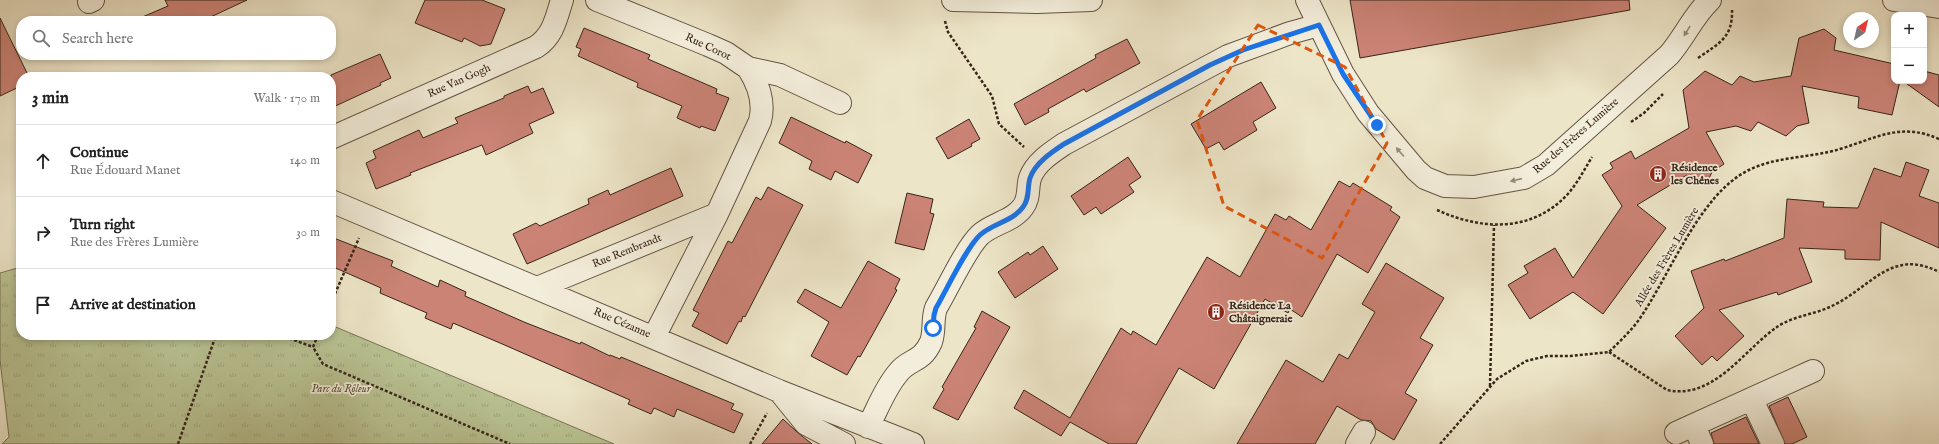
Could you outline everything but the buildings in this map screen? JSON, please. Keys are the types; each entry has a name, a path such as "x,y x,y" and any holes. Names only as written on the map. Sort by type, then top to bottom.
{"street":[{"name":"Rue Van Gogh","path":"336,136 536,47 543,42 551,32 562,0"},
{"name":"Rue Corot","path":"597,0 726,53 748,68 780,75 840,103"},
{"path":"949,10 1037,2 1092,0"},
{"name":"Rue des Frères Lumière","path":"1307,0 1343,74 1368,113 1416,170 1434,183 1445,186 1467,187 1524,178 1546,165 1669,55 1704,6 1710,0"},
{"path":"1894,0 1939,7"},
{"path":"868,427 899,371 920,358 925,353 933,335 934,315 936,308 975,241 988,230 1011,218 1023,207 1028,195 1030,178 1040,163 1064,144 1210,65 1243,50 1319,25"},
{"path":"654,337 717,214 762,114 760,92 748,68"},
{"name":"Rue Cézanne","path":"336,203 779,391 913,444"},
{"name":"Rue Rembrandt","path":"537,288 717,214"},
{"path":"1690,434 1752,400 1813,371"},
{"path":"779,391 806,424 844,444"},
{"path":"1752,400 1773,444"}],"path":[{"path":"1694,60 1725,39 1732,21 1731,7"},
{"path":"949,10 948,32 992,96 999,124 1040,163"},
{"path":"1626,126 1644,114 1664,92"},
{"name":"Allée des Frères Lumière","path":"1609,352 1631,330 1640,317 1707,206 1725,186 1736,178 1760,165 1834,151 1894,132 1905,130 1918,132 1939,139"},
{"path":"1432,207 1463,220 1494,225 1511,224 1535,219 1556,206 1574,186 1594,153"},
{"path":"336,291 367,217"},
{"path":"1490,386 1494,225"},
{"path":"1440,444 1490,386 1504,374 1535,357 1609,352 1667,390 1676,392 1696,390 1721,376 1781,325 1802,315 1816,312 1835,304 1893,266 1912,264 1924,266 1939,272"},
{"path":"178,444 214,340"},
{"path":"294,340 313,347 323,364 510,444"},
{"path":"313,347 316,340"},
{"path":"750,444 779,391"}],"highlighted area":[{"path":"1258,25 1345,67 1387,143 1322,258 1224,206 1197,120"}],"green space":[{"name":"Parc du Rôleur","path":"16,268 16,340 336,340 336,327 614,444 2,444 9,437 0,360 0,273"}],"place":[{"name":"Résidence les Chênes","path":"1658,174"},
{"name":"Résidence La Châtaigneraie","path":"1216,312"}],"route":[{"path":"933,328 936,308 970,248 981,235 1004,223 1018,213 1023,207 1027,201 1030,178 1034,170 1045,157 1064,144 1228,56 1290,33 1319,25 1343,74 1377,125"}]}
